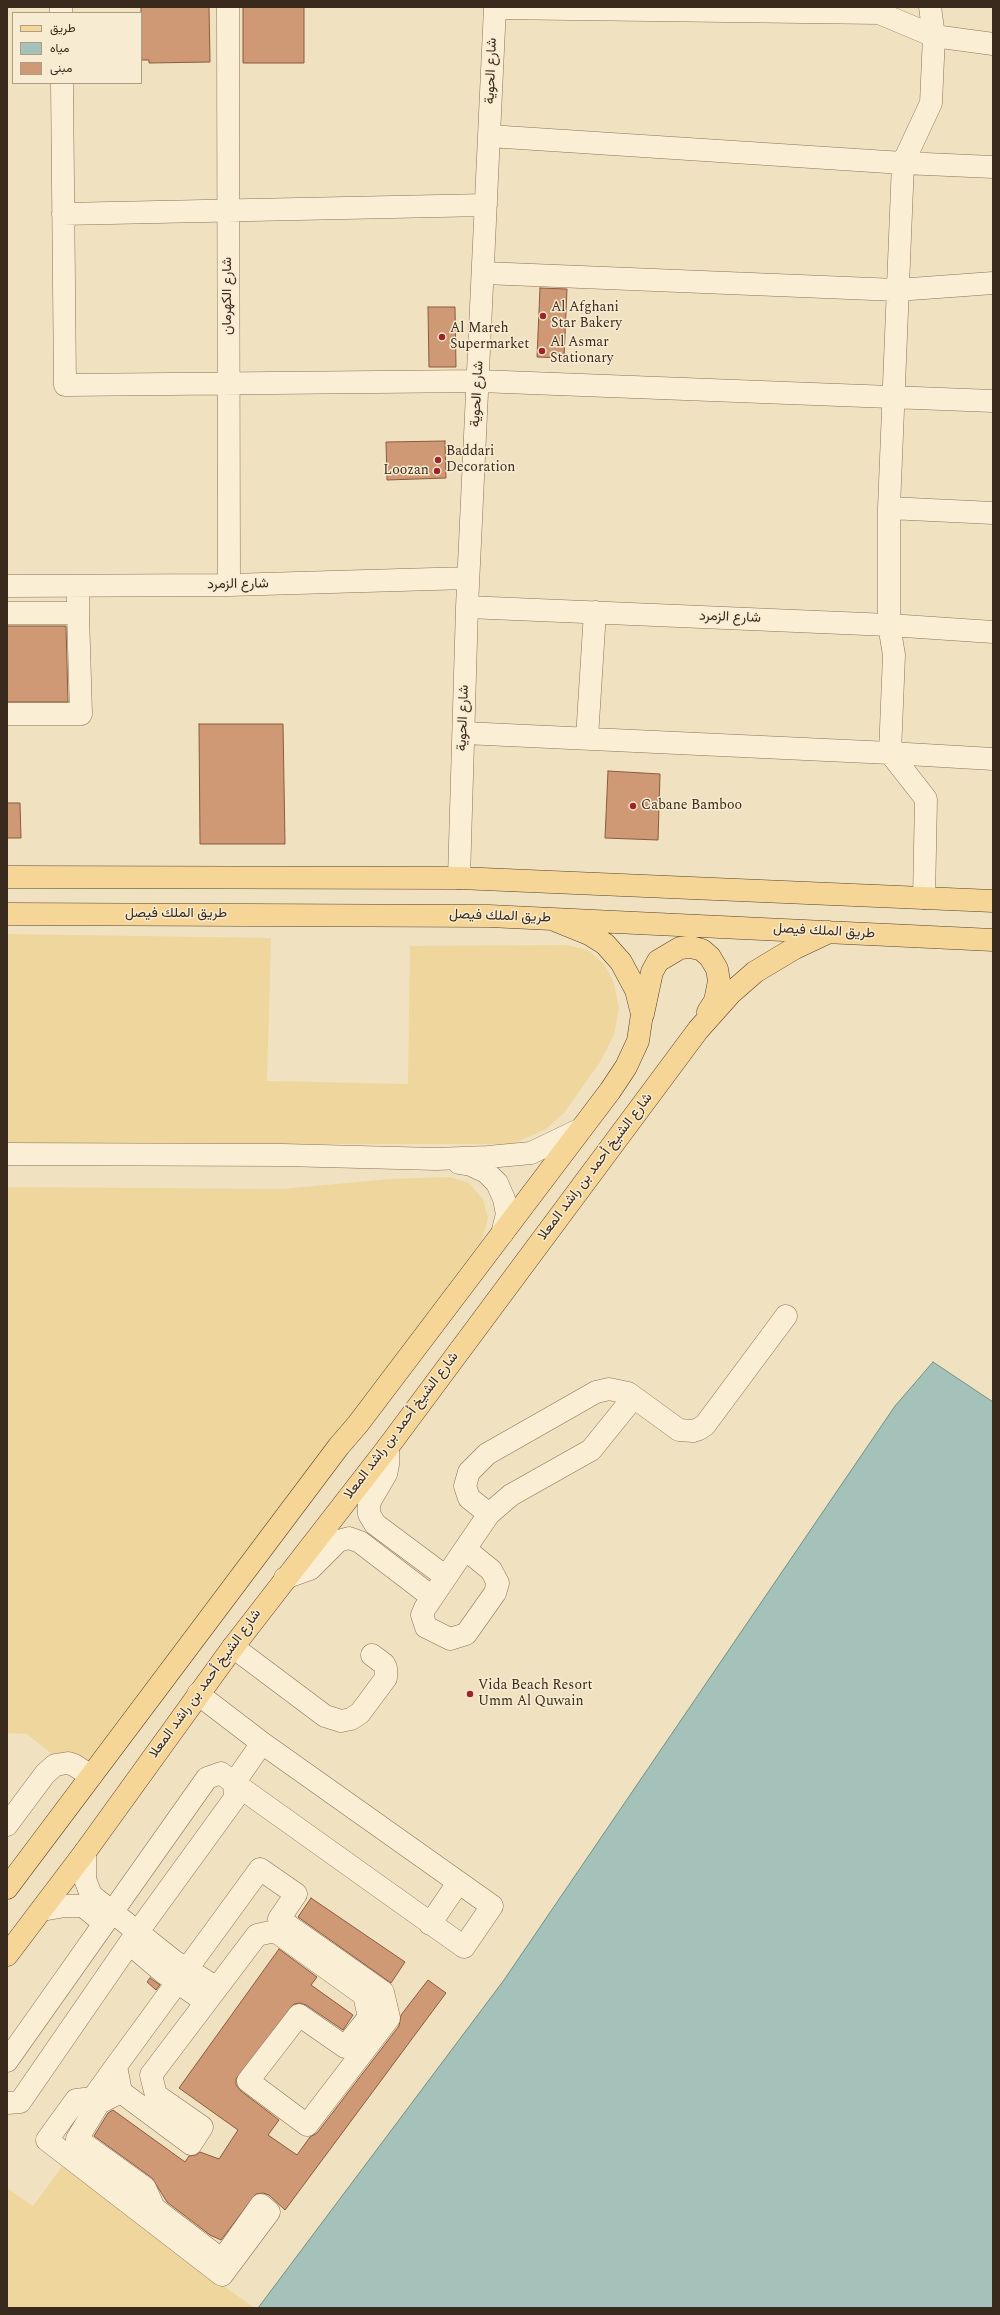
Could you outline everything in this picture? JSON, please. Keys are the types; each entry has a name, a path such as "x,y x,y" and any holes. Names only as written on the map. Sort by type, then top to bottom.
{"main road":[{"path":"7,877 459,878 993,901"},
{"name":"طريق الملك فيصل","path":"7,914 436,915 552,919 993,940"},
{"path":"552,919 589,934 605,944 621,962 636,990 642,1014"},
{"name":"شارع الشيخ أحمد بن راشد المعلا","path":"7,1956 85,1852 198,1694 284,1578 388,1447 698,1030 731,994 755,972 795,948 829,932"},
{"path":"7,1888 339,1446 358,1424 502,1234 626,1067 638,1041 642,1014 652,972 658,961 680,948 691,947 702,950 710,957 717,969 719,982 715,1001 698,1030"}],"street":[{"name":"شارع الكهرمان","path":"228,7 229,585"},
{"path":"495,7 700,9 879,13 934,36 993,44"},
{"name":"شارع الحوية","path":"459,878 468,578 479,381 495,7"},
{"path":"924,898 926,799 890,753 894,655 889,625 889,508 896,290 903,163 931,103 934,36 930,7"},
{"path":"62,84 66,385 228,382 479,381 993,401"},
{"path":"489,136 903,163 993,167"},
{"path":"63,214 228,209 486,205"},
{"path":"484,273 896,290 993,283"},
{"path":"889,508 993,513"},
{"name":"شارع الزمرد","path":"7,586 229,585 468,578"},
{"path":"7,714 81,714 78,586"},
{"name":"شارع الزمرد","path":"467,607 889,625 993,632"},
{"path":"587,738 595,612"},
{"path":"7,613 78,613"},
{"path":"464,733 993,759"},
{"path":"7,1154 282,1155 436,1159 488,1157 531,1153 581,1129"},
{"path":"436,1159 470,1165 486,1172 497,1183 504,1199 507,1214 502,1234"},
{"path":"489,1514 473,1503 466,1492 466,1480 480,1459 596,1392 615,1389 633,1398 679,1430 693,1431 699,1429 705,1425 786,1316"},
{"path":"465,1549 492,1570 498,1583 495,1593 466,1634 450,1639 440,1636 426,1626 422,1615 432,1597 489,1514 510,1495 591,1450 633,1398"},
{"path":"388,1447 388,1465 386,1474 369,1503 368,1514 374,1524 446,1577"},
{"path":"284,1578 310,1569 338,1541 349,1538 360,1542 432,1597"},
{"path":"233,1647 325,1716 341,1721 351,1719 360,1713 386,1678 386,1668 384,1664 372,1655"},
{"path":"7,2061 208,1778 222,1773 464,1948 492,1906 262,1743 198,1694"},
{"path":"7,2103 20,2102 134,1938 235,1798 234,1783 262,1743"},
{"path":"7,1825 45,1774 54,1765 68,1763 74,1765 91,1776"},
{"path":"85,1852 84,1879 91,1895 108,1917 176,1971 211,1995"},
{"path":"116,2066 121,2092 191,2144 202,2127 156,2095 151,2075 257,1935 275,1931 364,1995 369,2017 345,2047 300,2015 248,2081 307,2125 389,2018 383,1992 279,1919 296,1894 260,1869 176,1971 116,2066 93,2098 76,2100 47,2140 222,2275 269,2212 261,2205 222,2260 154,2208 145,2188 77,2139 99,2103 121,2092"},
{"path":"430,1924 458,1883"},
{"path":"42,1910 65,1906 83,1906 108,1917"}],"sand":[{"path":"7,934 271,938 267,1081 408,1084 410,946 566,945 588,950 605,965 614,983 619,1008 614,1035 600,1062 564,1113 546,1129 512,1144 7,1144"},
{"path":"450,1177 469,1183 483,1199 488,1218 482,1240 89,1766 68,1767 27,1734 7,1733 7,1187 283,1189 389,1179"},
{"path":"64,2164 222,2285 255,2308 7,2308 7,2188 33,2206"}],"water":[{"path":"933,1362 993,1402 993,2308 258,2308 504,1980 895,1406"}],"building":[{"path":"141,7 209,7 210,62 149,63 149,60 142,60"},
{"path":"243,7 304,7 304,63 243,63"},
{"path":"540,288 567,289 564,358 537,357"},
{"name":"Al Mareh Supermarket","path":"428,307 455,307 456,367 429,367"},
{"path":"445,441 446,478 387,480 386,442"},
{"path":"7,626 66,626 68,702 7,702"},
{"path":"199,724 283,724 285,844 200,844"},
{"name":"Cabane Bamboo","path":"608,771 660,774 658,840 605,838"},
{"path":"7,803 20,803 21,838 7,838"},
{"path":"311,1898 405,1962 391,1983 298,1917"},
{"path":"279,1949 317,1977 311,1985 353,2015 343,2030 306,2005 300,2003 294,2004 236,2079 236,2085 241,2091 279,2120 268,2135 297,2155 310,2137 317,2133 399,2026 401,2015 428,1980 446,1993 285,2210 269,2195 263,2193 256,2194 221,2240 210,2235 167,2202 152,2178 94,2136 108,2113 113,2110 185,2162 189,2156 196,2155 200,2152 219,2159 238,2130 179,2088"},
{"path":"150,1978 160,1985 156,1990 147,1982"}],"place":[{"name":"Al Afghani Star Bakery","path":"543,316"},
{"name":"Al Mareh Supermarket","path":"442,337"},
{"name":"Al Asmar Stationary","path":"542,351"},
{"name":"Baddari Decoration","path":"438,460"},
{"name":"Loozan","path":"437,471"},
{"name":"Cabane Bamboo","path":"633,806"},
{"name":"Vida Beach Resort Umm Al Quwain","path":"470,1694"}]}
